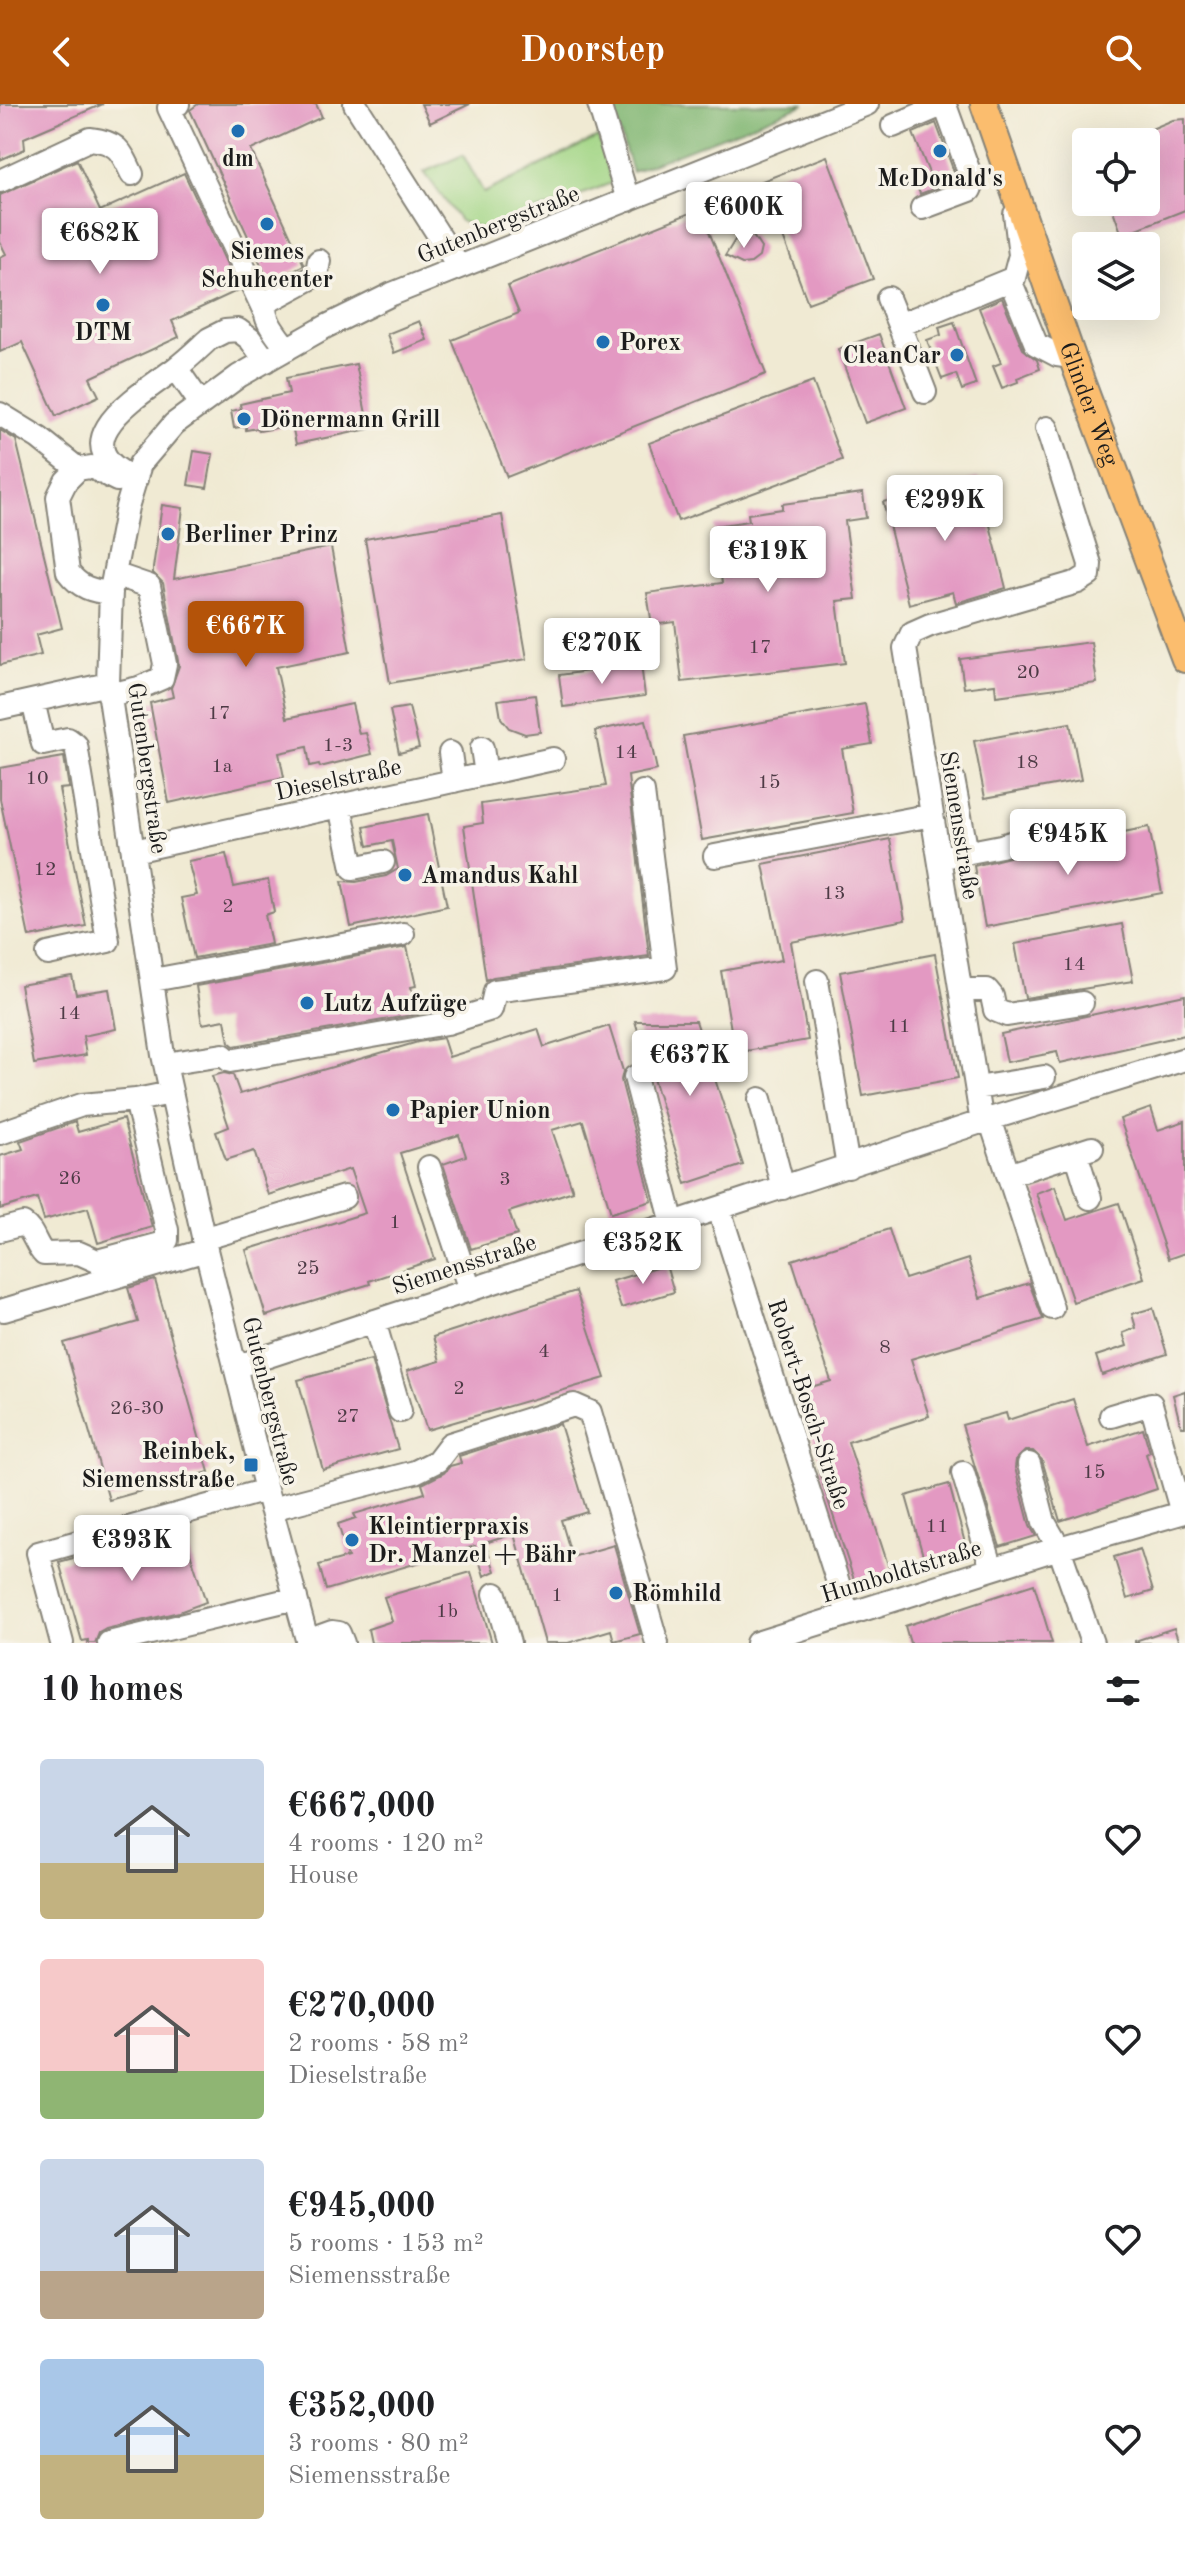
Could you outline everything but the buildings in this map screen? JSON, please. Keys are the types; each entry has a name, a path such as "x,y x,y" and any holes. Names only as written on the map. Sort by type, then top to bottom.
{"main road":[{"name":"Glinder Weg","path":"984,104 1072,357 1185,659"}],"street":[{"path":"178,104 169,108 270,327 287,349"},
{"path":"355,104 459,267"},
{"path":"599,104 628,200"},
{"name":"Gutenbergstraße","path":"308,1642 268,1500 204,1245 171,1093 109,690 113,584 140,464 174,424 239,376 392,294 628,200 822,112 867,104"},
{"path":"893,126 940,106 946,108 973,183 970,190 922,208"},
{"path":"0,181 90,139 116,146 124,155 132,174"},
{"path":"1013,181 1020,255 1012,285 1036,344 1057,355 1072,357"},
{"path":"264,310 268,299 313,277 319,261"},
{"path":"899,325 1014,278"},
{"path":"888,298 925,392"},
{"path":"134,483 105,460 104,431 119,409 176,368 209,339 225,331 238,330 250,339 266,361"},
{"path":"176,368 201,404"},
{"path":"0,414 39,438 78,469"},
{"name":"Siemensstraße","path":"986,1121 977,1088 905,648 912,633 930,625 1078,582 1089,575 1090,564 1047,428"},
{"path":"0,708 139,688 162,678 165,664 149,586 113,584 89,590 75,582 68,572 58,497 66,481 78,469 91,467 134,483"},
{"path":"33,701 43,744 68,739 76,745 108,941"},
{"path":"482,748 486,774"},
{"path":"450,753 454,781"},
{"name":"Dieselstraße","path":"134,851 553,759"},
{"path":"953,779 967,853"},
{"path":"165,1064 223,1055 230,1061 447,1023 491,1009 495,991 665,968 643,792"},
{"path":"340,806 353,868 383,862"},
{"path":"89,821 127,813"},
{"path":"715,856 932,815"},
{"path":"939,858 1001,846 1043,833"},
{"path":"153,980 403,934"},
{"path":"48,954 108,941 147,937"},
{"path":"817,981 848,1167"},
{"path":"961,990 987,990 992,996 995,1010 1007,1015 1082,1003"},
{"name":"Siemensstraße","path":"235,1367 1178,1061"},
{"path":"635,1077 673,1224"},
{"path":"977,1088 1044,1077"},
{"path":"0,1133 82,1105 171,1093"},
{"path":"760,1099 783,1188"},
{"path":"0,1230 23,1224 29,1228 44,1254 70,1252 97,1261 164,1243 167,1230 136,1100"},
{"path":"986,1121 1008,1175 1052,1308"},
{"path":"1008,1175 1084,1151 1090,1198"},
{"path":"429,1167 470,1290"},
{"path":"4,1310 344,1197"},
{"name":"Robert-Bosch-Straße","path":"719,1209 848,1614"},
{"path":"374,1321 400,1411"},
{"path":"1111,1416 1151,1404 1183,1513"},
{"path":"62,1643 38,1553 268,1500 415,1472 437,1461 450,1444 574,1405 590,1412 657,1643"},
{"path":"1029,1464 1044,1522 1059,1548 1092,1643"},
{"path":"963,1473 992,1569"},
{"name":"Humboldtstraße","path":"757,1643 1059,1548 1183,1513"},
{"path":"495,1594 509,1643"},
{"path":"109,1643 296,1598"},
{"path":"308,1642 332,1632 339,1633 343,1643"}],"green space":[{"path":"611,104 805,104 632,172"},
{"path":"598,137 612,183 481,229 460,221 424,172 463,155 484,193"}],"place":[{"name":"dm","path":"238,131"},
{"name":"McDonald's","path":"940,151"},
{"name":"Siemes Schuhcenter","path":"267,224"},
{"name":"DTM","path":"103,305"},
{"name":"Porex","path":"603,342"},
{"name":"CleanCar","path":"957,355"},
{"name":"Dönermann Grill","path":"244,419"},
{"name":"Berliner Prinz","path":"168,534"},
{"name":"Amandus Kahl","path":"405,875"},
{"name":"Lutz Aufzüge","path":"307,1003"},
{"name":"Papier Union","path":"393,1110"},
{"name":"Reinbek, Siemensstraße","path":"251,1465"},
{"name":"Kleintierpraxis Dr. Manzel + Bähr","path":"352,1540"},
{"name":"Römhild","path":"616,1593"}]}
